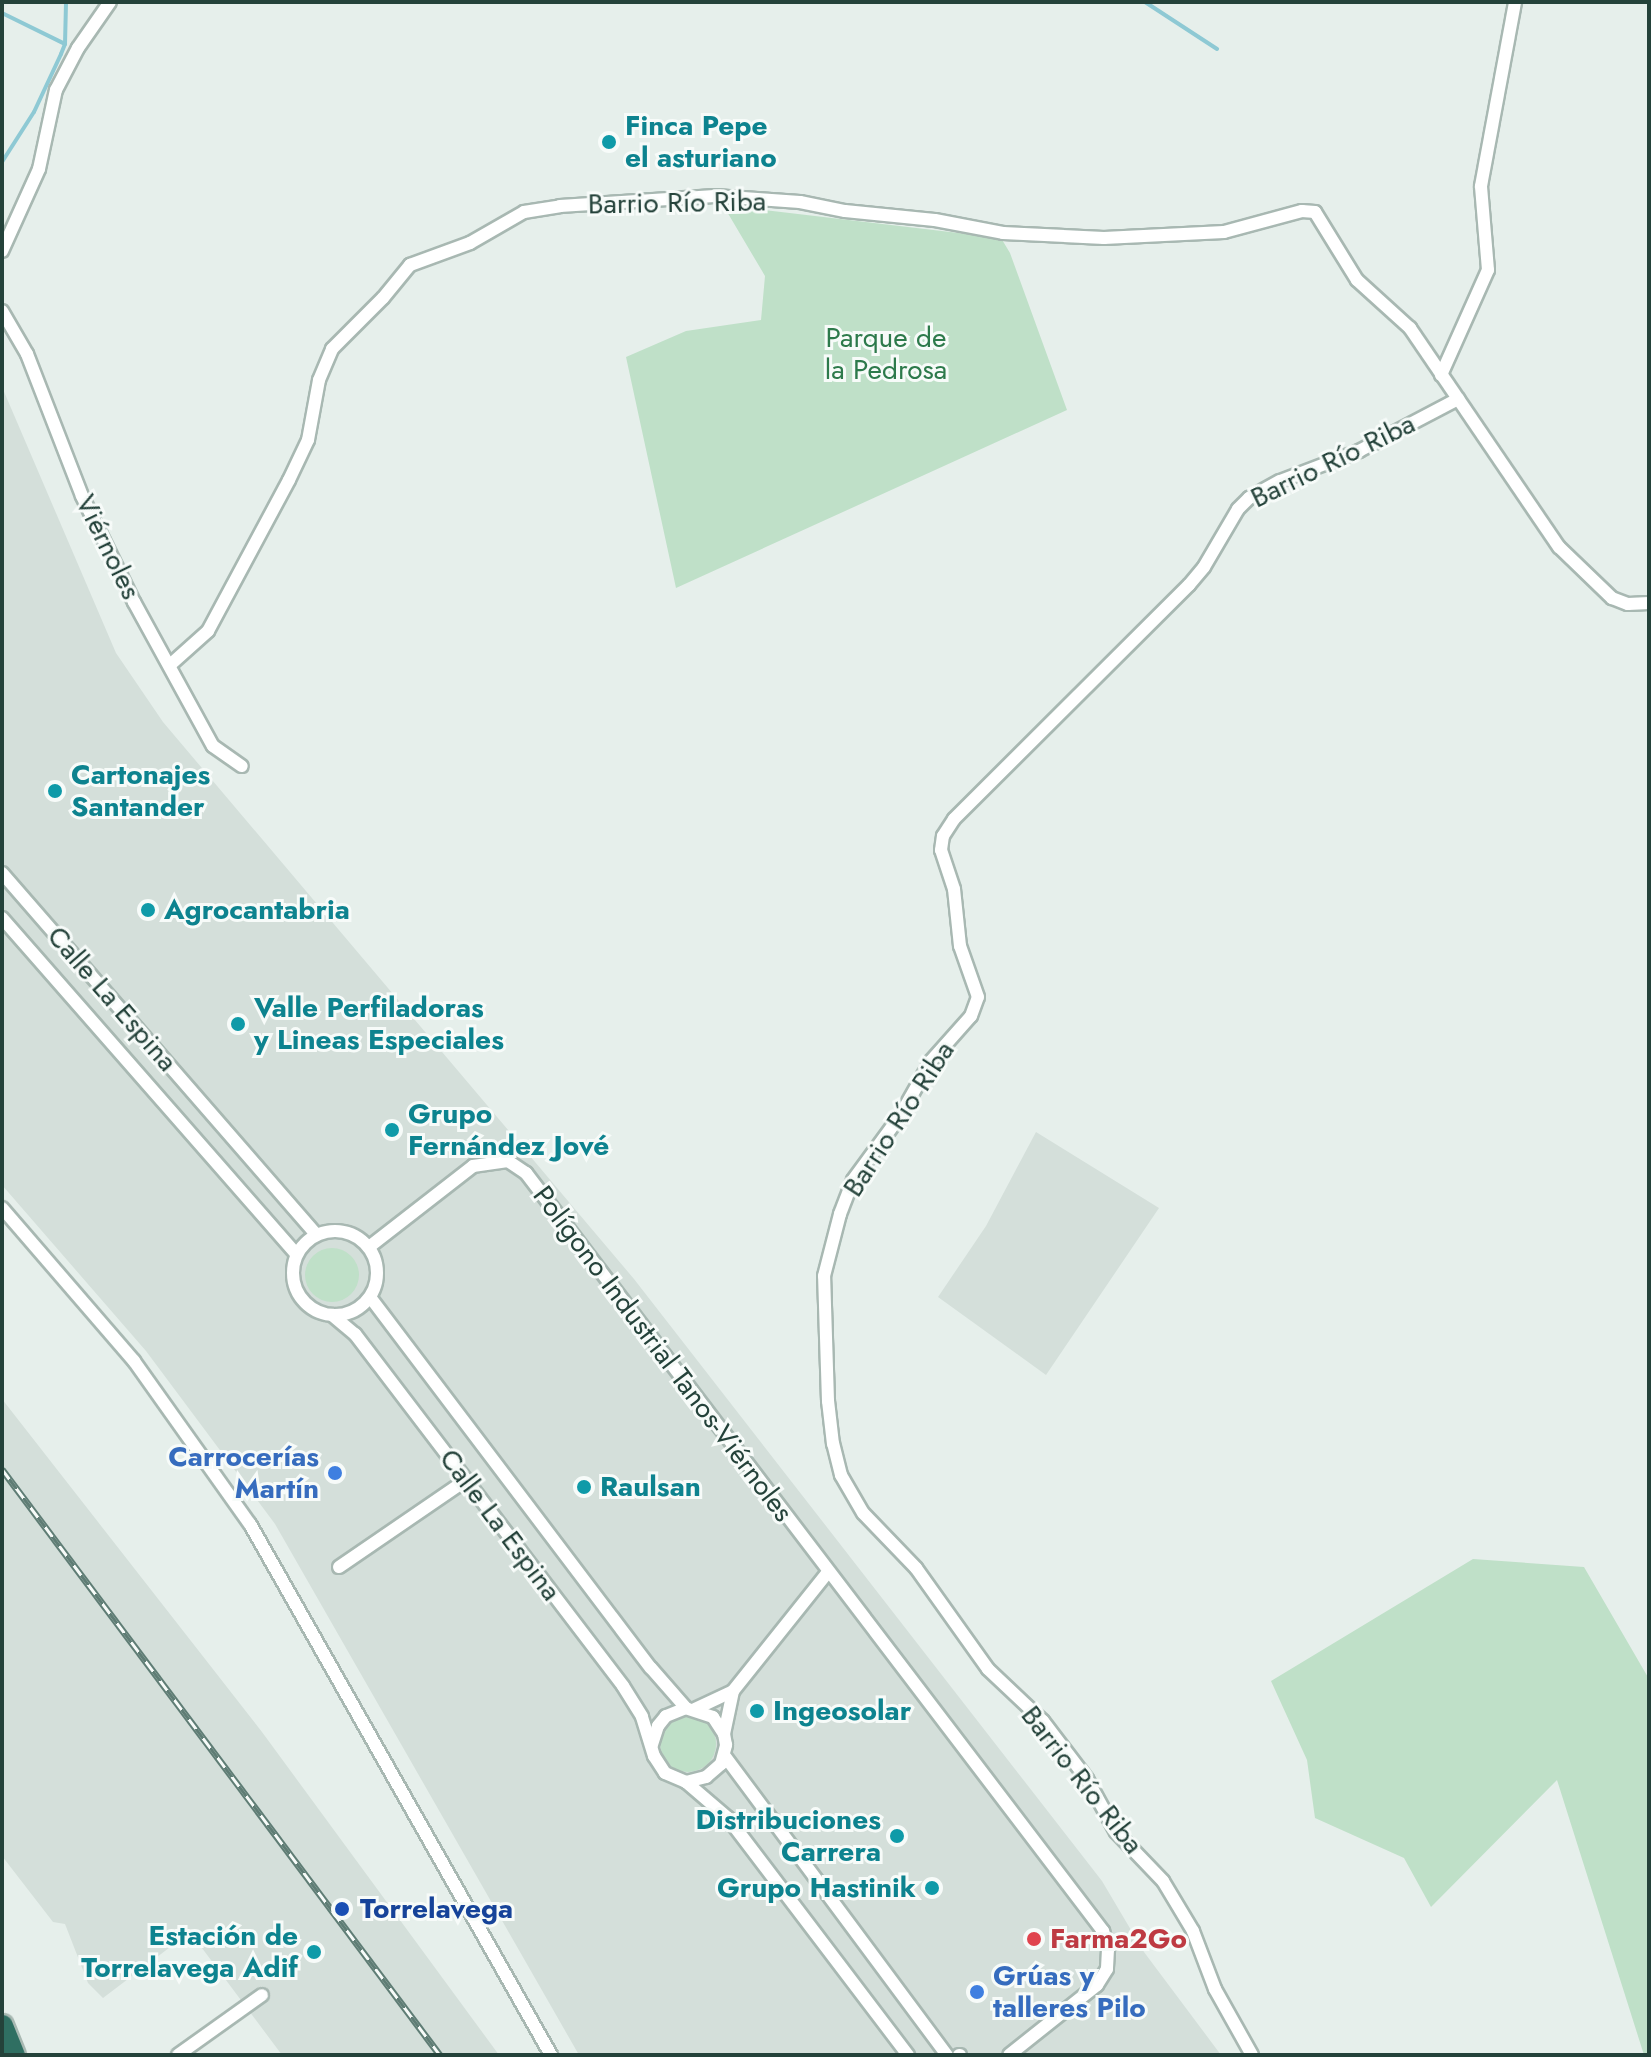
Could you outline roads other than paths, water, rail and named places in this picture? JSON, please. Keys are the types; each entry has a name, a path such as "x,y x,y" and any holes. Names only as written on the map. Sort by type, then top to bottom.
{"highway":[{"path":"2,2026 14,2055"}],"street":[{"path":"2,251 39,169 56,90 78,48 110,2"},
{"path":"1441,375 1488,270 1481,186 1515,2"},
{"name":"Barrio Río Riba","path":"170,665 208,631 289,480 308,440 319,380 332,349 342,335 383,298 410,265 470,243 524,212 560,206 715,196 800,202 1003,233 1104,238 1224,232 1302,211 1315,212 1357,280 1410,328 1559,547 1612,598 1628,604 1649,603"},
{"name":"Viérnoles","path":"2,311 27,354 82,496 170,665 213,746 242,766"},
{"name":"Barrio Río Riba","path":"1252,2055 1215,1989 1193,1931 1163,1881 1116,1832 1087,1779 1043,1721 988,1669 916,1568 863,1513 841,1475 833,1444 828,1401 824,1276 828,1252 853,1180 900,1116 931,1061 971,1016 978,997 960,946 954,889 941,850 943,836 954,819 1189,585 1216,551 1238,509 1249,498 1280,481 1359,451 1458,399"},
{"name":"Calle La Espina","path":"2,873 316,1234"},
{"name":"Calle La Espina","path":"2,918 296,1254 292,1276 300,1297 309,1306 332,1315 355,1334 623,1686 642,1717 654,1756 665,1773 686,1782 728,1818 908,2055"},
{"name":"Polígono Industrial Tanos-Viérnoles","path":"369,1247 473,1166 508,1161 526,1173 1103,1931 1108,1949 1107,1969 1097,1985 1009,2055"},
{"path":"2,1208 134,1361 250,1524 551,2055"},
{"path":"296,1254 316,1234 345,1231 369,1247 377,1272 370,1297 354,1311 332,1315"},
{"name":"Calle La Espina","path":"370,1297 651,1668 691,1708 713,1717 724,1734"},
{"path":"339,1567 466,1480"},
{"path":"686,1782 706,1777 721,1764 733,1691 828,1572"},
{"path":"652,1745 658,1726 666,1716 733,1691"},
{"path":"724,1755 754,1800 947,2055"},
{"path":"178,2055 262,1995"}],"waterway":[{"path":"2,162 34,112 61,54 65,44 66,2"},
{"path":"1145,2 1217,49"},
{"path":"2,13 65,44"}],"railway":[{"path":"2,1469 440,2055"}],"place":[{"name":"Finca Pepe el asturiano","path":"609,142"},
{"name":"Cartonajes Santander","path":"55,791"},
{"name":"Agrocantabria","path":"148,910"},
{"name":"Valle Perfiladoras y Lineas Especiales","path":"238,1024"},
{"name":"Grupo Fernández Jové","path":"392,1130"},
{"name":"Carrocerías Martín","path":"335,1473"},
{"name":"Raulsan","path":"584,1487"},
{"name":"Ingeosolar","path":"757,1711"},
{"name":"Distribuciones Carrera","path":"897,1836"},
{"name":"Grupo Hastinik","path":"932,1888"},
{"name":"Torrelavega","path":"342,1909"},
{"name":"Farma2Go","path":"1034,1939"},
{"name":"Estación de Torrelavega Adif","path":"314,1952"},
{"name":"Grúas y talleres Pilo","path":"977,1992"}],"park label":[{"name":"Parque de la Pedrosa","path":"886,354"}]}
